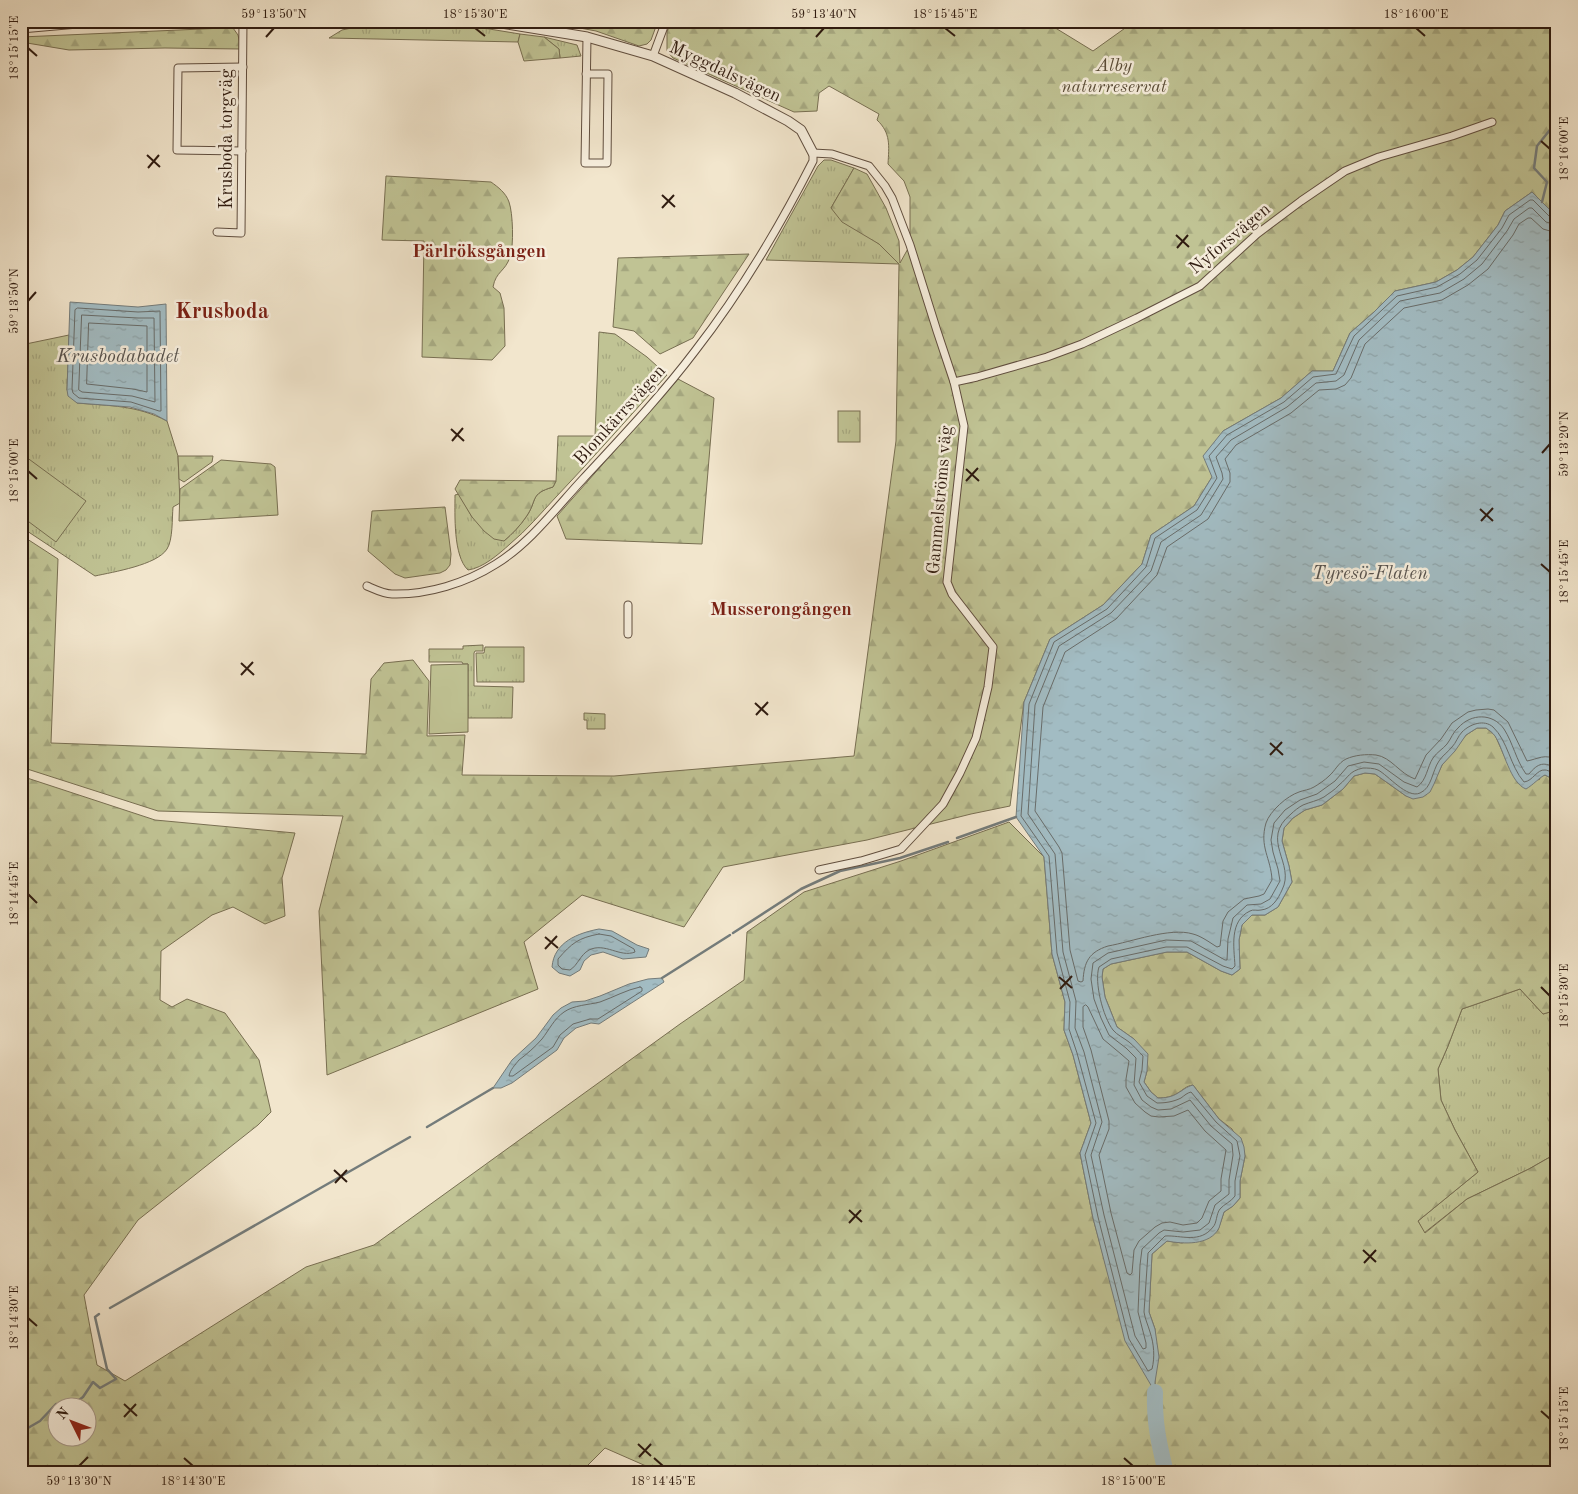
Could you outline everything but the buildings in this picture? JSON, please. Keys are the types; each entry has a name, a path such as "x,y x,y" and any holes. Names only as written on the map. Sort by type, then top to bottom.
{"street":[{"path":"21,28 89,22 176,21"},
{"name":"Krusboda torgväg","path":"217,232 241,233 243,21"},
{"name":"Myggdalsvägen","path":"489,21 587,37 653,56 788,121 801,130 813,153"},
{"path":"653,56 666,21"},
{"path":"586,74 608,74 607,163 585,162 586,74 587,37"},
{"path":"242,151 177,150 178,68 243,67"},
{"name":"Nyforsvägen","path":"954,382 977,378 1047,357 1082,344 1122,325 1200,286 1257,234 1345,171 1379,157 1452,136 1492,122"},
{"name":"Gammelströms väg","path":"813,153 832,154 869,166 892,198 910,245 954,382 964,426 947,582 952,594 993,647 988,687 976,738 943,804 900,849 861,861 818,870"},
{"name":"Blomkärrsvägen","path":"367,586 390,594 443,587 475,576 497,564 519,547 595,466 695,351 739,291 766,249 813,161 813,153"},
{"path":"628,605 628,634"}],"green space":[{"path":"571,21 658,21 651,40 647,44 639,46 596,31 569,26"},
{"name":"Alby naturreservat","path":"671,21 1044,21 1093,51 1135,21 1557,21 1557,215 1553,214 1532,192 1505,211 1498,225 1473,257 1457,270 1436,282 1395,291 1350,333 1333,371 1312,371 1281,398 1223,431 1212,477 1194,506 1151,535 1142,564 1103,605 1050,639 1024,702 1010,806 867,840 723,867 684,927 582,895 524,942 538,989 327,1075 319,911 343,816 158,811 21,767 21,535 58,559 51,743 366,754 371,679 384,663 413,660 429,681 427,736 465,735 462,775 614,776 854,756 896,441 899,264 879,244 842,222 831,208 854,168 867,174 886,208 899,241 900,263 910,245 910,197 904,181 888,164 888,140 885,130 877,120 879,114 829,86 819,93 817,111 794,112 673,58 667,51 667,32"},
{"path":"424,23 477,27 520,34 518,42 329,38 342,30 370,24"},
{"path":"233,28 238,35 241,49 69,50 21,42 21,37"},
{"path":"520,34 544,37 559,49 560,58 524,61 518,42"},
{"path":"544,37 577,45 581,56 560,58 559,49"},
{"path":"824,160 831,160 854,168 831,208 879,244 899,264 766,260 818,166"},
{"path":"386,176 491,182 508,199 512,221 511,252 506,266 496,278 493,287 500,293 504,308 505,346 492,360 422,357 424,241 382,240"},
{"path":"749,254 693,338 660,354 634,331 613,327 618,258"},
{"path":"599,332 615,334 647,357 667,375 522,533 490,560 474,569 468,570 463,564 457,545 455,495 459,494 472,517 504,541 519,527 530,511 537,495 553,487 556,481 558,436 595,436"},
{"path":"69,335 67,390 77,403 134,409 167,421 178,456 180,503 173,507 171,535 167,549 162,555 145,564 95,576 21,527 21,345"},
{"path":"678,379 714,398 702,544 566,539 557,516"},
{"path":"838,411 860,411 860,442 838,442"},
{"path":"22,454 86,501 56,542 21,516"},
{"path":"178,456 213,456 212,462 184,482 179,479"},
{"path":"221,460 271,464 275,467 278,515 179,521 180,489"},
{"path":"460,480 556,481 553,487 537,495 524,520 504,541 494,539 472,517 455,489"},
{"path":"445,507 451,554 450,565 446,570 440,573 405,578 395,574 368,551 372,511"},
{"path":"483,645 483,651 475,651 474,653 474,686 513,687 512,718 468,718 468,664 463,664 462,662 429,662 429,649 463,649 463,646"},
{"path":"485,647 524,647 524,682 477,682 476,653 484,653"},
{"path":"468,664 468,732 429,734 431,665"},
{"path":"584,713 605,714 605,729 587,729 587,720 584,720"},
{"path":"1477,728 1486,728 1495,735 1506,760 1539,780 1541,776 1545,775 1557,781 1557,1010 1543,1014 1520,989 1462,1009 1438,1069 1441,1100 1478,1172 1418,1221 1425,1233 1467,1199 1529,1169 1557,1153 1557,1473 662,1473 605,1448 580,1473 432,1473 416,1469 367,1473 21,1473 21,776 155,820 295,833 282,878 285,916 265,924 233,907 212,915 161,951 160,1000 172,1007 187,999 225,1013 259,1060 271,1112 258,1125 138,1220 84,1295 97,1365 125,1381 306,1267 374,1245 744,980 747,932 804,892 901,861 1009,822 1044,857 1052,954 1065,1002 1064,1030 1073,1055 1091,1123 1080,1153 1093,1218 1106,1266 1155,1391 1155,1329 1149,1312 1152,1254 1167,1241 1182,1243 1218,1230 1224,1212 1240,1198 1240,1181 1245,1156 1232,1129 1219,1119 1193,1085 1166,1097 1158,1098 1151,1092 1144,1082 1147,1071 1134,1039 1117,1027 1105,997 1102,977 1103,969 1111,964 1167,952 1187,952 1232,975 1240,969 1239,940 1242,925 1252,915 1265,915 1278,907 1292,882 1282,841 1284,828 1293,818 1305,810 1322,805 1343,789 1354,776 1365,773 1375,774 1406,796 1429,792 1442,765 1466,735"},
{"path":"1520,989 1543,1014 1557,1010 1557,1153 1529,1169 1467,1199 1424,1233 1418,1221 1478,1172 1441,1100 1438,1069 1462,1009"}],"water":[{"name":"Tyresö-Flaten","path":"1532,192 1557,215 1557,781 1545,775 1526,789 1520,786 1495,736 1486,728 1477,728 1466,735 1442,765 1430,792 1423,797 1413,799 1406,796 1375,774 1365,773 1354,776 1343,789 1322,805 1305,810 1293,818 1284,828 1282,841 1292,882 1278,907 1265,915 1252,915 1242,925 1239,940 1240,969 1232,975 1187,952 1167,952 1111,964 1103,969 1102,977 1105,997 1117,1027 1134,1039 1148,1054 1144,1082 1151,1092 1158,1098 1166,1097 1193,1085 1219,1119 1241,1138 1244,1147 1245,1156 1240,1181 1240,1198 1224,1212 1215,1234 1203,1241 1181,1243 1167,1241 1152,1254 1149,1312 1155,1329 1159,1357 1155,1392 1125,1341 1093,1218 1080,1153 1091,1123 1073,1055 1064,1030 1065,1002 1052,954 1044,857 1016,817 1024,702 1050,639 1103,605 1142,564 1151,535 1194,506 1212,477 1203,456 1223,431 1281,398 1312,371 1333,371 1350,333 1395,291 1436,282 1457,270 1473,257 1498,225 1505,211"},
{"name":"Krusbodabadet","path":"70,302 138,307 166,304 167,421 154,414 130,407 77,403 68,396"},
{"path":"599,929 612,931 637,945 649,949 646,957 623,959 603,952 591,955 584,961 580,970 570,976 559,973 552,967 557,951 568,940 583,933"},
{"path":"662,978 664,982 599,1024 591,1023 576,1028 564,1038 557,1050 512,1083 501,1088 493,1088 512,1060 536,1038 553,1015 561,1008 572,1002 585,1001 629,984 648,979"}],"waterway":[{"path":"1542,202 1547,182 1534,168 1537,146 1557,121"},
{"path":"957,838 1016,817"},
{"path":"733,933 801,889 840,871 900,858 948,842"},
{"path":"662,978 730,935"},
{"path":"427,1127 493,1088"},
{"path":"110,1308 410,1137"},
{"path":"21,1432 40,1421 56,1404 71,1406 83,1397 93,1382 100,1388 116,1379 107,1369 95,1317 99,1314"},
{"path":"1155,1392 1155,1413 1166,1473"}],"district":[{"name":"Pärlröksgången","path":"479,252"},
{"name":"Krusboda","path":"222,312"},
{"name":"Musserongången","path":"781,610"}]}
